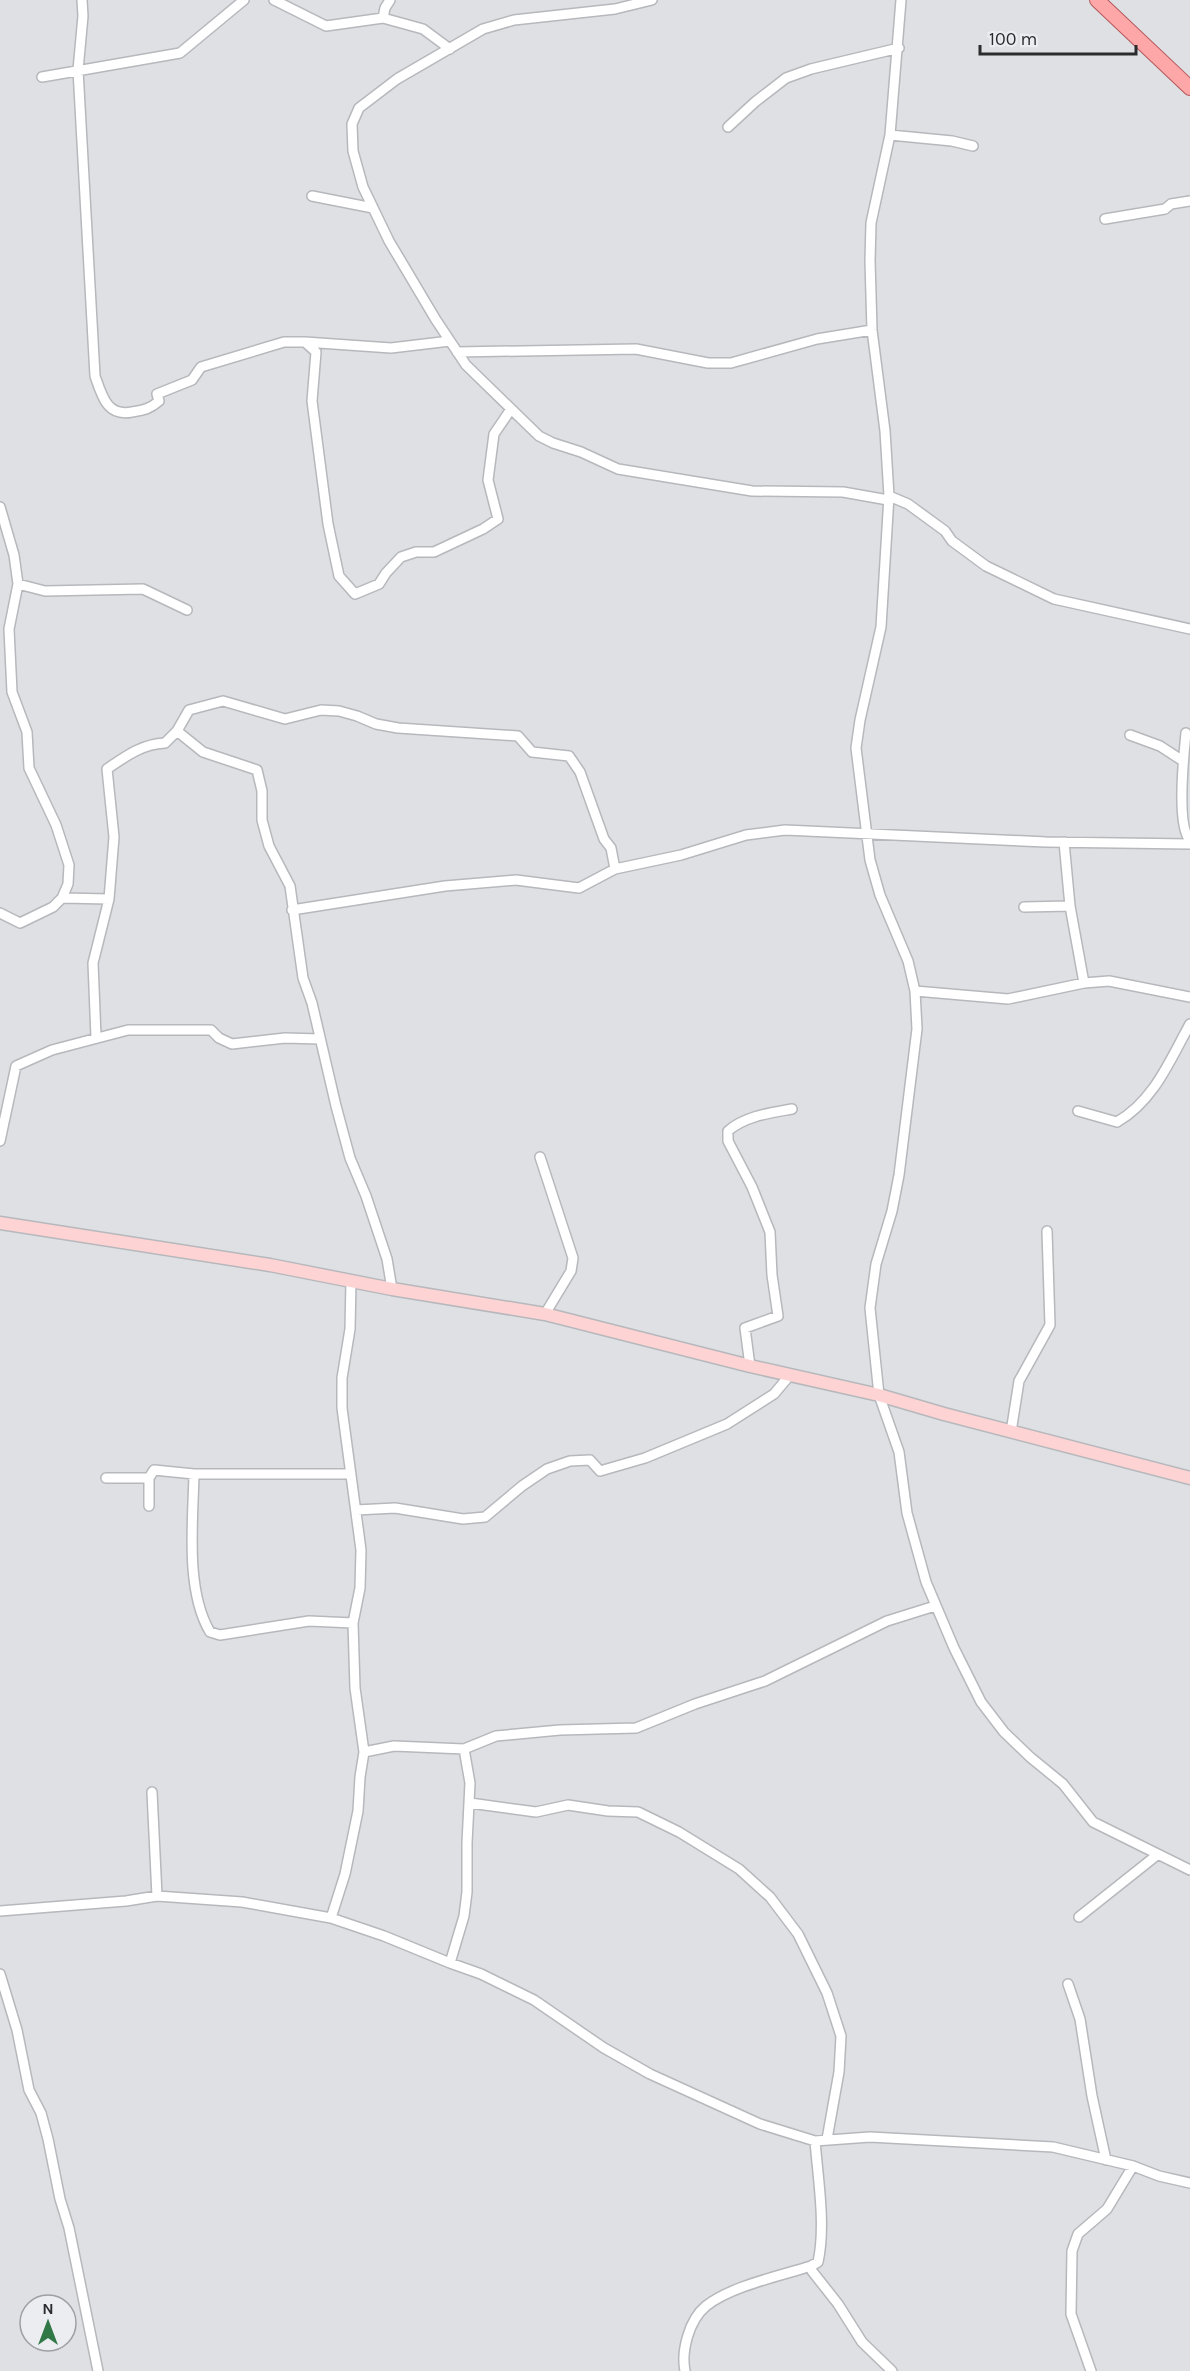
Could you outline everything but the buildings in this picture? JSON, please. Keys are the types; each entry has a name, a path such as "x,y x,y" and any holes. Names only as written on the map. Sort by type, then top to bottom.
{"main road":[{"path":"1097,0 1190,88"},
{"path":"0,1223 246,1261 392,1289 545,1314 750,1366 879,1395 1190,1478"}],"street":[{"path":"81,0 83,16 78,70 95,376 104,402 114,412 149,410 159,401 157,394 192,380 201,367 284,342 391,348 450,341"},
{"path":"42,76 180,53 244,0"},
{"path":"274,0 326,26 383,18 423,29 450,49"},
{"path":"383,18 390,0"},
{"path":"652,0 634,2 615,9 514,20 483,29 397,79 359,108 352,124 353,151 363,187 389,241 466,364 539,436 618,469 752,491 843,492 889,498 908,504 945,531 952,541 986,566 1054,599 1190,629"},
{"path":"902,0 890,135 872,223 870,261 872,330 885,430 889,498 881,627 856,748 870,860 880,895 908,961 915,991 917,1029 899,1175 892,1211 876,1264 870,1308 879,1395 899,1452 907,1513 935,1606 981,1702 1004,1732 1030,1758 1063,1784 1093,1822 1190,1870"},
{"path":"728,127 786,78 811,69 899,48"},
{"path":"890,135 952,141 973,146"},
{"path":"312,196 373,208"},
{"path":"1105,219 1165,209 1171,204 1190,201"},
{"path":"458,352 636,349 708,363 731,363 817,339 872,330"},
{"path":"305,342 316,352 312,401 328,524 339,576 355,594 379,584 401,557 416,552 434,552 483,529 498,519 488,480 494,434 511,409"},
{"path":"0,507 14,555 18,584 9,629 12,692 27,732 29,768 56,825 69,865 68,884 62,898 53,907 20,923 0,913"},
{"path":"18,584 45,591 143,589 187,610"},
{"path":"96,1037 93,963 110,900 114,837 107,769 124,757 151,744 165,743 177,731 189,710 223,701 285,718 321,710 339,711 376,724 398,728 518,736 532,752 569,756 580,772 604,839 611,848 615,869"},
{"path":"177,731 203,752 257,770 262,791 262,820 269,846 290,886 303,978 350,1158 387,1259 392,1289"},
{"path":"1186,733 1182,808 1186,837 1190,842"},
{"path":"1130,735 1160,746 1183,761"},
{"path":"292,909 445,886 516,880 579,888 615,869 681,855 746,835 785,830 1064,842 1190,842"},
{"path":"1064,842 1070,906 1084,983"},
{"path":"62,898 110,900"},
{"path":"1024,907 1070,906"},
{"path":"915,991 1008,999 1084,983 1110,981 1190,997"},
{"path":"1078,1111 1117,1122 1132,1114 1155,1088 1190,1024"},
{"path":"0,1142 16,1066 52,1050 128,1030 211,1030 219,1038 232,1044 285,1038 320,1039"},
{"path":"750,1366 745,1328 778,1316 772,1275 770,1232 752,1187 728,1141 728,1131 738,1122 767,1113 792,1109"},
{"path":"540,1157 573,1258 571,1271 545,1314"},
{"path":"1011,1432 1019,1381 1050,1325 1047,1231"},
{"path":"331,1918 345,1874 358,1811 364,1752 355,1688 353,1623 360,1588 361,1550 342,1398 342,1378 350,1329 351,1281"},
{"path":"356,1510 395,1508 463,1519 485,1517 522,1486 547,1469 570,1461 590,1460 600,1470 645,1458 727,1424 774,1394 789,1375"},
{"path":"149,1506 149,1478 154,1470 194,1474 351,1474"},
{"path":"194,1474 195,1588 205,1624 210,1632 220,1635 309,1621 353,1623"},
{"path":"106,1478 149,1478"},
{"path":"364,1752 394,1746 464,1749 496,1736 560,1730 636,1728 695,1704 765,1681 887,1622 935,1606"},
{"path":"450,1964 464,1916 470,1783 464,1749"},
{"path":"152,1792 157,1896"},
{"path":"470,1803 536,1812 568,1805 608,1811 638,1812 679,1832 739,1869 770,1897 798,1935 827,1993 841,2036 839,2072 827,2139"},
{"path":"1078,1917 1157,1855"},
{"path":"0,1911 126,1902 157,1896 242,1902 331,1918 384,1935 450,1964 481,1974 534,2000 604,2048 650,2074 760,2124 815,2141 870,2137 1053,2147 1133,2166 1159,2176 1190,2183"},
{"path":"0,1974 17,2030 29,2090 41,2113 48,2139 98,2371"},
{"path":"1068,1984 1080,2019 1092,2096 1106,2160"},
{"path":"685,2371 683,2359 688,2336 697,2315 706,2306 743,2287 818,2262 820,2204 815,2141"},
{"path":"1091,2371 1071,2314 1072,2251 1078,2234 1107,2209 1133,2166"},
{"path":"811,2266 812,2271 838,2304 862,2342 892,2371"}]}
